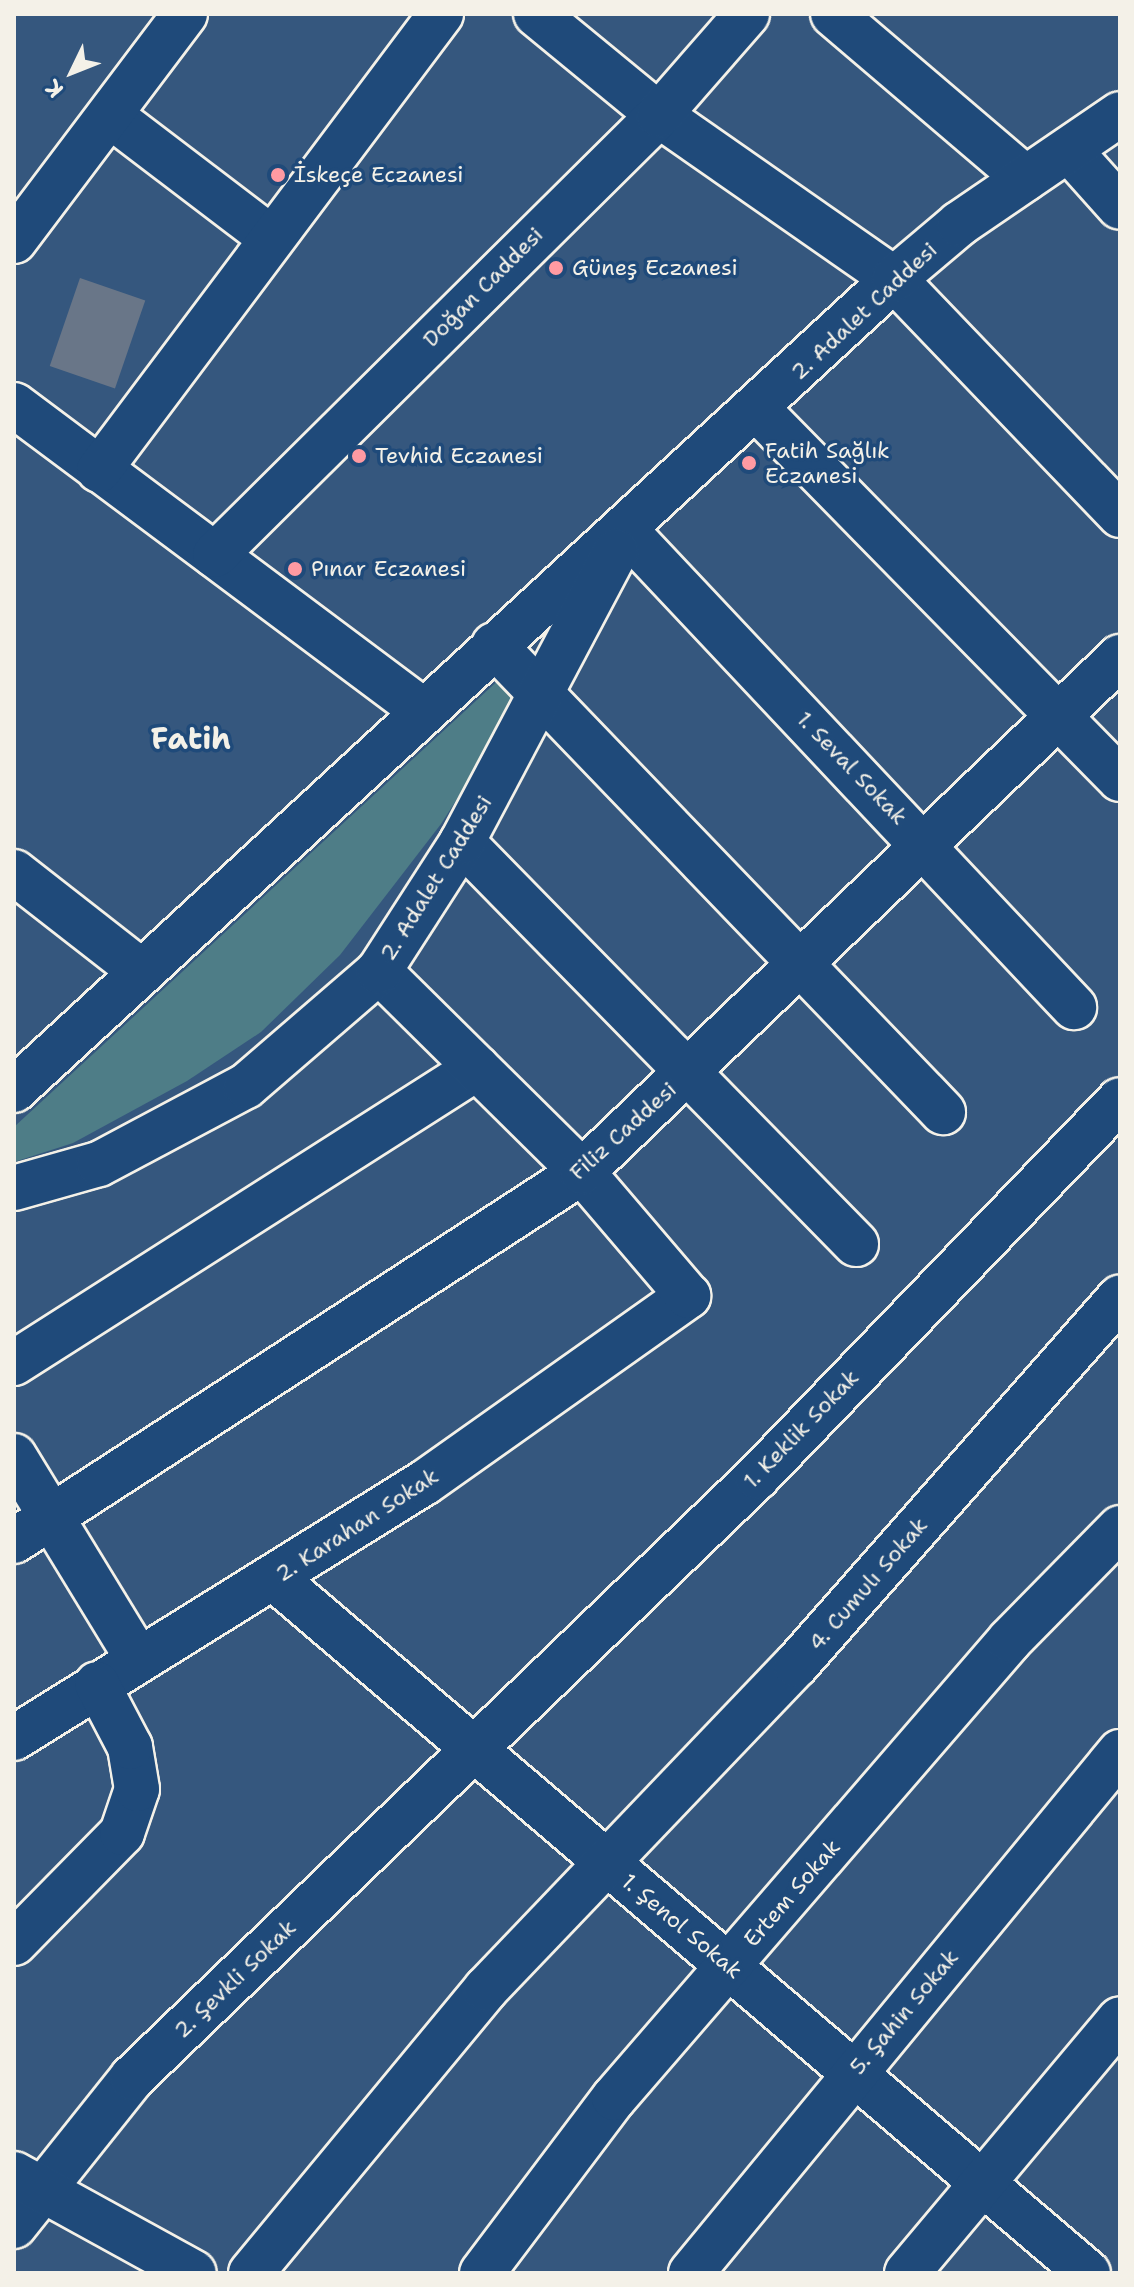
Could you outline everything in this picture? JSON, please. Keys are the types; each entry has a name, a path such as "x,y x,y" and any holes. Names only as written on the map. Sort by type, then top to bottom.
{"street":[{"path":"14,241 185,14"},
{"path":"99,470 270,237 441,14"},
{"path":"536,14 659,115 894,279 1120,515"},
{"name":"Doğan Caddesi","path":"215,555 659,115 747,14"},
{"path":"833,14 1025,178"},
{"name":"2. Adalet Caddesi","path":"14,1090 421,709 626,531 894,279 1025,178 1120,114"},
{"path":"111,116 270,237"},
{"path":"1069,150 1120,207"},
{"path":"14,405 421,709"},
{"path":"758,410 1120,779"},
{"name":"2. Adalet Caddesi","path":"14,1188 99,1164 246,1086 379,971 462,842 543,696 626,531"},
{"name":"1. Seval Sokak","path":"626,531 925,845 1074,1007"},
{"path":"494,645 943,1112"},
{"name":"Filiz Caddesi","path":"14,1541 582,1172 1120,657"},
{"path":"462,842 856,1244"},
{"path":"14,872 142,972"},
{"path":"379,971 582,1172"},
{"path":"14,1363 477,1068"},
{"name":"1. Keklik Sokak","path":"473,1748 757,1477 1120,1100"},
{"name":"2. Karahan Sokak","path":"14,1738 138,1659 275,1579 424,1483 688,1296 582,1172"},
{"name":"4. Cumulı Sokak","path":"251,2273 486,1989 796,1665 1120,1298"},
{"path":"14,1456 138,1659"},
{"name":"Ertem Sokak","path":"482,2273 614,2098 1010,1640 1120,1528"},
{"name":"1. Şenol Sokak","path":"275,1579 1088,2273"},
{"path":"14,1943 122,1833 137,1789 130,1747 97,1684"},
{"name":"2. Şevkli Sokak","path":"14,2226 28,2183 473,1748"},
{"name":"5. Şahin Sokak","path":"691,2273 1120,1752"},
{"path":"907,2273 1120,2019"},
{"path":"28,2183 178,2270"}],"green space":[{"path":"504,675 522,697 441,824 340,955 261,1032 187,1081 73,1143 14,1162 14,1127"}],"building":[{"path":"80,278 145,300 115,388 50,366"}],"place":[{"name":"İskeçe Eczanesi","path":"278,175"},
{"name":"Güneş Eczanesi","path":"556,268"},
{"name":"Tevhid Eczanesi","path":"359,456"},
{"name":"Fatih Sağlık Eczanesi","path":"749,463"},
{"name":"Pınar Eczanesi","path":"295,569"}],"district":[{"name":"Fatih","path":"191,739"}]}
